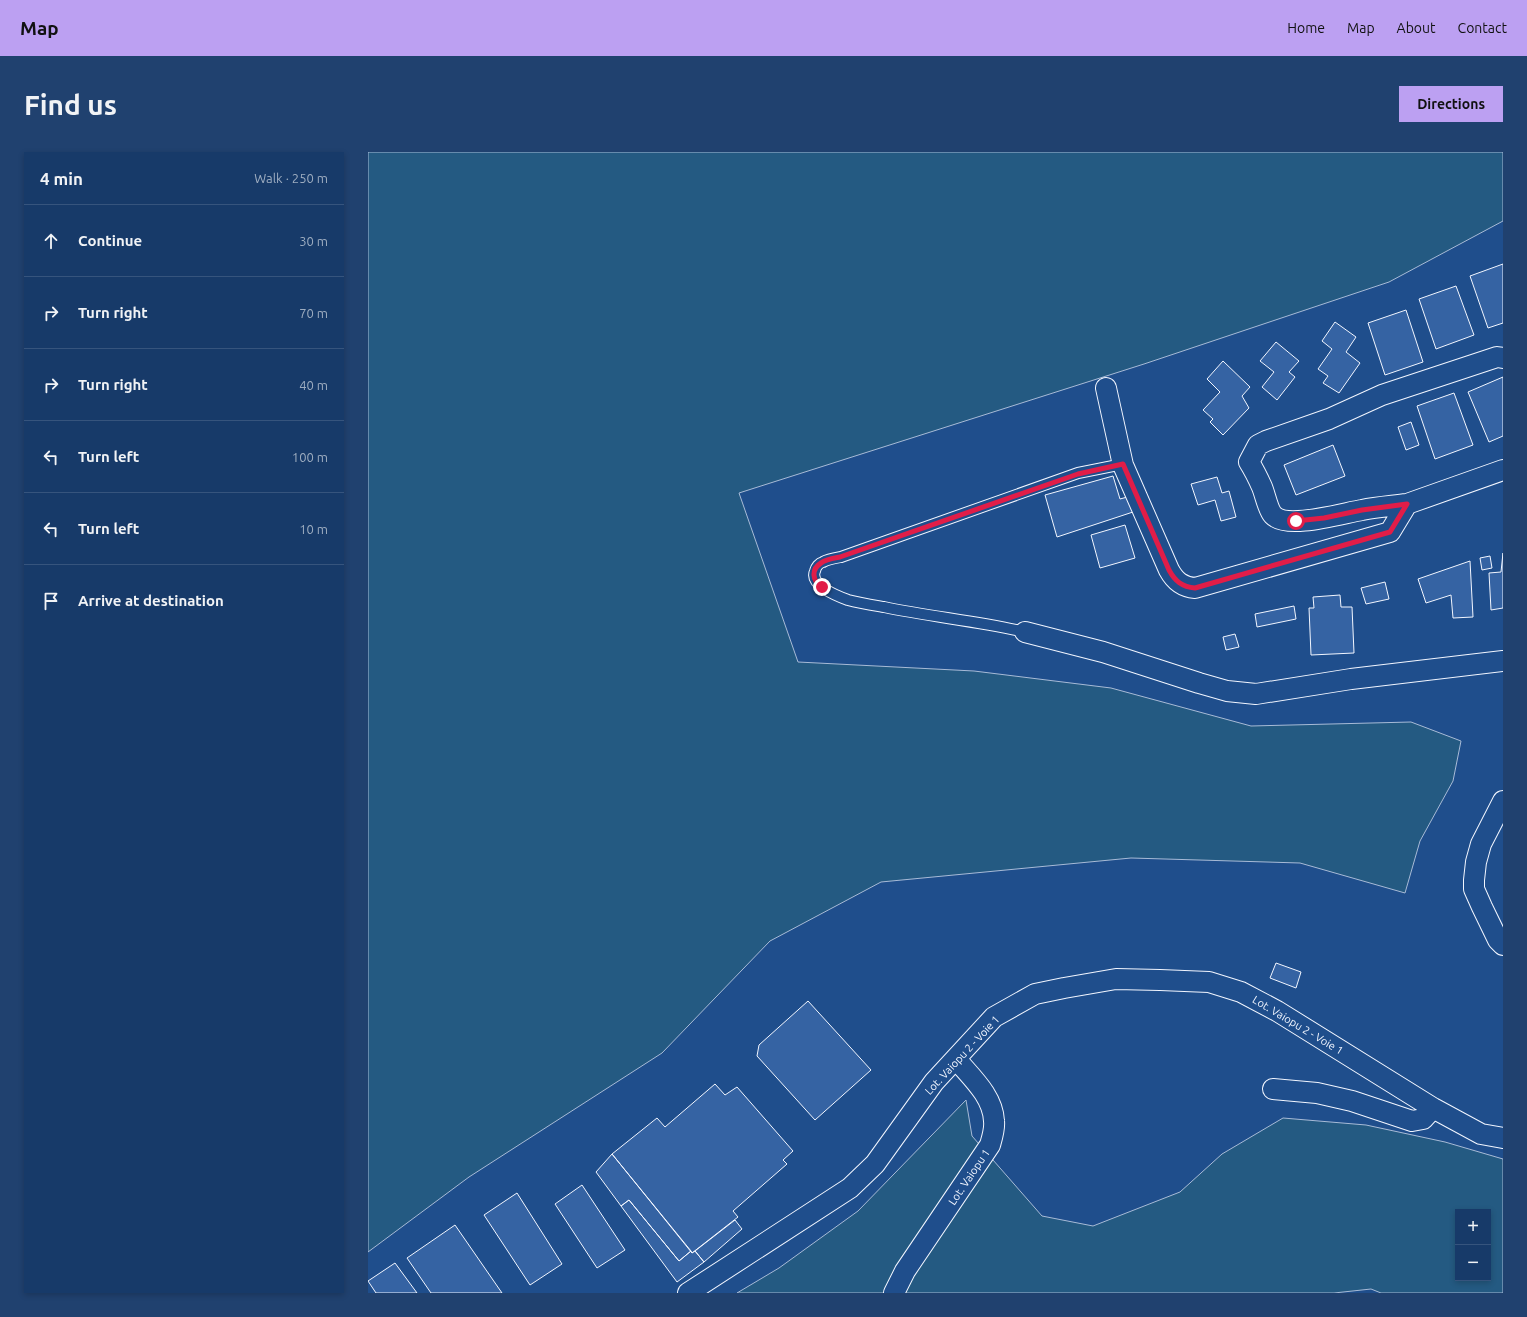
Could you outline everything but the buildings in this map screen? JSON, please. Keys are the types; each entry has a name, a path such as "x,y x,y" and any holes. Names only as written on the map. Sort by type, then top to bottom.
{"street":[{"path":"1503,358 1497,357 1382,395 1329,419 1258,445 1249,462 1260,482 1271,514 1278,519 1287,521 1324,518 1362,510 1407,504 1503,470"},
{"path":"1106,388 1123,466 1169,570 1179,584 1187,588 1195,588 1390,532 1407,504"},
{"path":"1025,632 1103,652 1227,691 1256,694 1351,679 1503,661"},
{"path":"1503,801 1481,844 1476,862 1474,889 1498,940 1503,945"},
{"name":"Lot. Vaiopu 2 - Voie 1","path":"688,1293 850,1188 875,1164 934,1082 994,1017 1035,994 1064,988 1116,979 1209,982 1241,992 1277,1011 1433,1108 1481,1134 1503,1138"},
{"name":"Lot. Vaiopu 1","path":"894,1293 905,1271 990,1145 994,1122 993,1108 978,1084 956,1059"},
{"path":"1273,1089 1317,1093 1352,1101 1412,1121 1423,1119 1433,1108"}],"lane":[{"path":"1025,632 895,610 849,600 840,597 817,584 814,578 814,572 817,566 822,562 1078,474 1123,464 1123,466"}],"shaded area":[{"path":"368,152 1503,152 1503,221 1389,282 1144,364 739,493 798,662 974,671 1111,688 1251,726 1411,722 1461,741 1453,781 1420,841 1405,893 1300,863 1131,858 881,882 770,941 662,1053 469,1177 368,1252"},
{"path":"966,1100 972,1136 1042,1216 1093,1226 1180,1192 1222,1154 1283,1118 1366,1125 1445,1142 1503,1159 1503,1293 1381,1293 1371,1289 1334,1293 737,1293 779,1268 858,1211"}],"route":[{"path":"822,587 817,584 814,578 814,572 817,566 822,562 1078,474 1123,464 1169,570 1179,584 1187,588 1195,588 1390,532 1407,504 1362,510 1324,518 1296,521"}]}
